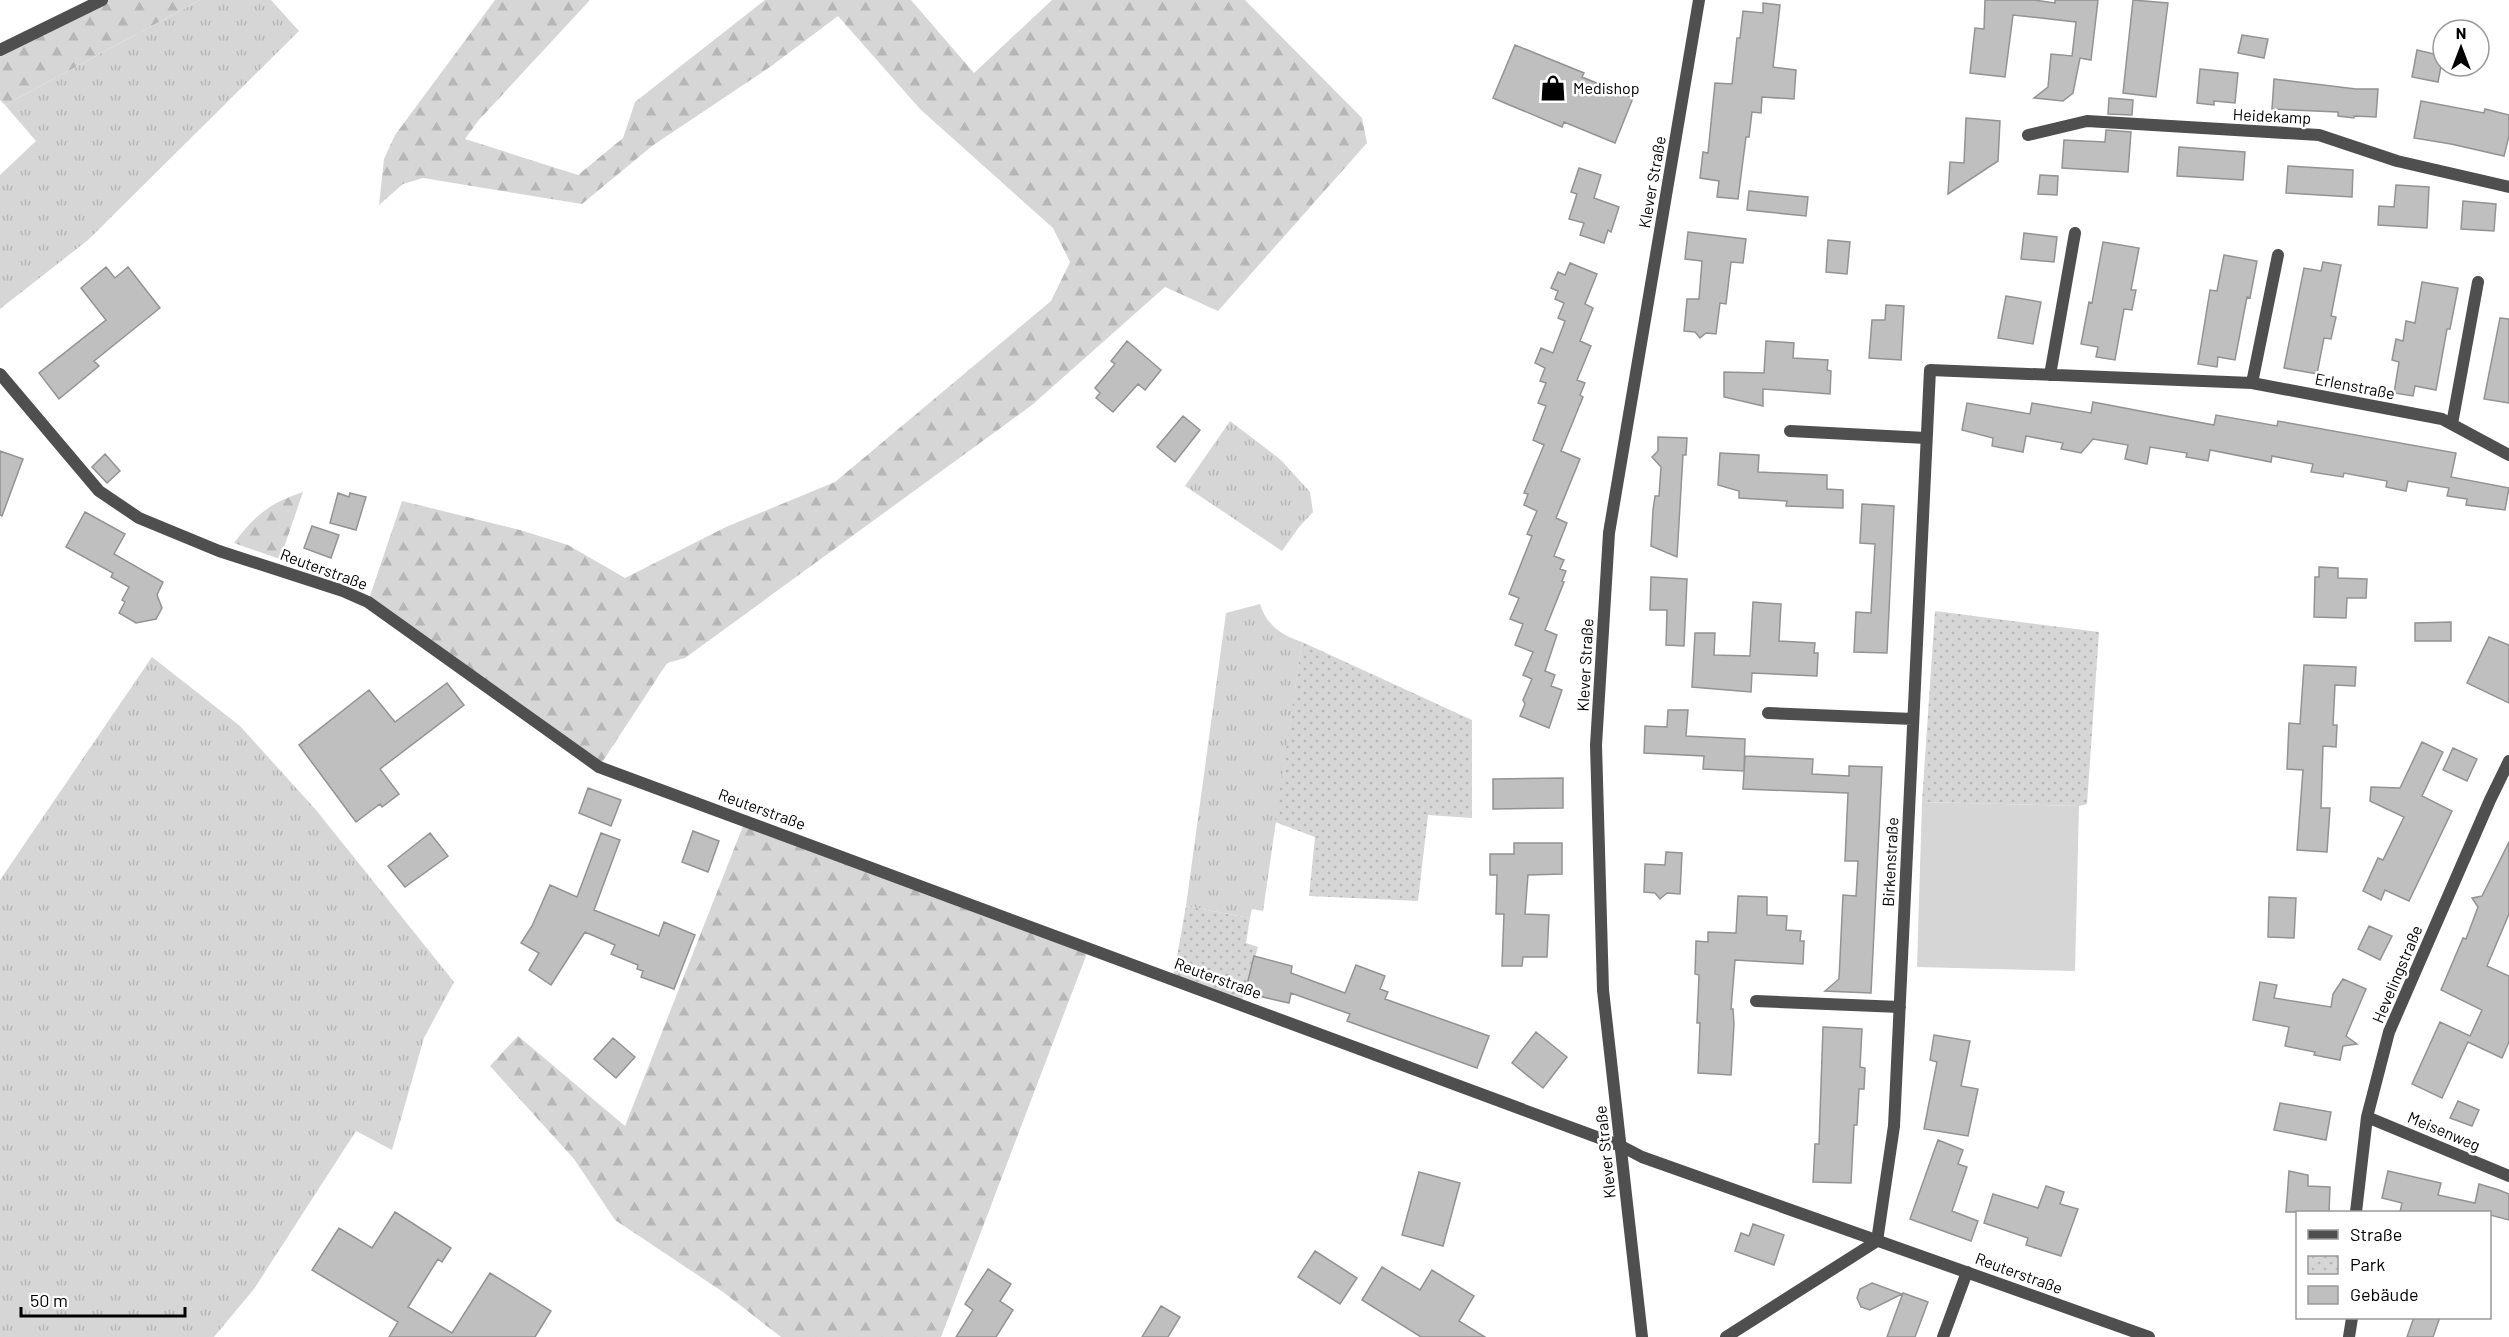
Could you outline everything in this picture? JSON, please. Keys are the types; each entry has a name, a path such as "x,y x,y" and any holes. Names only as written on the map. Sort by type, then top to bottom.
{"street":[{"path":"0,50 102,0"},
{"name":"Klever Straße","path":"1642,1337 1603,990 1596,745 1609,533 1699,0"},
{"name":"Heidekamp","path":"2028,135 2087,121 2319,135 2397,161 2509,187"},
{"path":"2050,375 2074,233"},
{"path":"2252,383 2278,255"},
{"path":"2452,424 2478,282"},
{"name":"Erlenstraße","path":"1930,370 2252,383 2442,419 2509,455"},
{"name":"Birkenstraße","path":"1877,1241 1894,1126 1930,370"},
{"name":"Reuterstraße","path":"0,374 99,491 139,518 219,551 344,591 368,603 599,767 1621,1146 1642,1157 2149,1337"},
{"path":"1790,431 1926,438"},
{"path":"1768,713 1913,718"},
{"name":"Hevelingstraße","path":"2356,1211 2367,1117 2389,1032 2509,761"},
{"path":"1756,1001 1899,1007"},
{"name":"Meisenweg","path":"2367,1117 2509,1176"},
{"path":"1726,1337 1877,1241"},
{"path":"1943,1337 1967,1272"},
{"path":"2349,1337 2352,1319"}],"green space":[{"path":"102,0 200,0 5,105 0,100 0,50"},
{"path":"200,0 271,0 299,31 88,240 0,309 0,175 36,141 5,105"},
{"path":"495,0 590,0 478,121 465,139 578,175 623,138 635,102 765,0 911,0 974,73 1052,0 1245,0 1362,118 1367,143 1218,311 1165,287 1032,405 685,658 667,663 599,767 368,602 402,501 520,530 568,545 625,578 726,527 835,482 1051,301 1070,262 1053,228 920,109 838,16 770,67 652,146 582,204 423,178 403,184 379,205 384,159 395,135"},
{"path":"1230,421 1281,460 1310,492 1313,512 1282,551 1185,486"},
{"path":"303,492 280,559 234,543 264,511"},
{"path":"1260,604 1266,618 1276,628 1302,642 1263,911 1252,909 1250,918 1186,906 1226,613"},
{"path":"1935,611 2099,632 2087,804 2079,806 1922,802"},
{"path":"1302,642 1472,720 1472,818 1428,815 1418,901 1309,896 1315,837 1275,822"},
{"path":"152,657 240,726 316,810 454,982 424,1038 392,1150 356,1131 254,1289 214,1337 0,1337 0,880"},
{"path":"1922,802 2079,806 2075,971 1917,967"},
{"path":"745,821 1089,948 941,1337 781,1337 723,1292 615,1220 574,1159 490,1066 518,1036 625,1126"},
{"path":"1186,906 1250,918 1246,943 1258,947 1241,1004 1173,979"}],"building":[{"path":"1985,0 2034,0 2055,3 2055,0 2098,0 2091,60 2080,58 2073,93 2063,101 2034,98 2048,87 2051,54 2072,56 2076,22 2013,15 2005,77 1970,73 1975,28 1984,29"},
{"path":"2133,0 2168,3 2156,97 2123,93"},
{"path":"1763,3 1780,5 1773,67 1796,70 1794,99 1762,97 1761,113 1752,112 1749,137 1746,137 1738,199 1717,197 1719,181 1700,178 1703,152 1708,153 1715,83 1732,84 1737,38 1740,38 1743,11 1763,13"},
{"path":"2242,35 2268,39 2264,58 2238,53"},
{"name":"Medishop","path":"1515,45 1584,73 1582,77 1633,98 1615,143 1564,122 1562,127 1493,98"},
{"path":"2417,50 2431,53 2431,78 2439,78 2438,82 2412,77"},
{"path":"2200,69 2238,73 2235,103 2214,101 2214,105 2197,103"},
{"path":"2274,79 2356,89 2378,89 2376,117 2354,116 2354,118 2338,116 2338,112 2272,109"},
{"path":"2109,98 2133,100 2132,115 2108,114"},
{"path":"2421,101 2484,113 2485,109 2509,115 2509,136 2504,156 2414,138"},
{"path":"1966,118 2000,121 1998,161 1948,194 1950,162 1964,163"},
{"path":"2106,130 2131,132 2128,172 2062,168 2064,140 2105,142"},
{"path":"2179,147 2245,152 2243,180 2177,176"},
{"path":"2288,166 2353,170 2352,197 2286,193"},
{"path":"1579,168 1601,175 1594,198 1619,207 1611,232 1608,230 1604,243 1580,235 1584,223 1569,219 1577,194 1571,192"},
{"path":"2040,175 2058,176 2057,195 2038,194"},
{"path":"2396,185 2429,187 2427,228 2378,225 2379,206 2394,207"},
{"path":"1749,191 1808,197 1806,216 1747,210"},
{"path":"2463,201 2496,204 2494,231 2461,229"},
{"path":"1688,232 1746,239 1743,263 1731,262 1726,304 1720,303 1716,334 1706,333 1700,338 1695,332 1684,331 1687,299 1699,299 1702,261 1685,259"},
{"path":"2024,233 2057,237 2054,262 2021,259"},
{"path":"1828,240 1850,242 1847,274 1826,272"},
{"path":"2103,242 2139,248 2131,290 2136,290 2132,310 2124,309 2115,360 2096,357 2098,347 2081,344 2089,302 2092,303"},
{"path":"2224,255 2257,261 2250,298 2247,297 2235,360 2218,357 2217,367 2198,364 2210,290 2217,291"},
{"path":"2323,262 2341,265 2331,316 2336,317 2331,339 2324,338 2317,374 2284,368 2304,268 2321,271"},
{"path":"1570,263 1597,274 1585,304 1593,308 1580,341 1591,346 1577,380 1585,383 1580,395 1583,397 1561,451 1580,459 1556,518 1567,523 1554,556 1564,560 1560,569 1566,571 1562,581 1564,582 1545,630 1557,635 1545,671 1555,675 1551,686 1562,690 1549,728 1520,716 1525,704 1523,700 1532,679 1523,675 1533,652 1515,645 1523,624 1510,619 1519,598 1509,594 1532,536 1527,534 1537,511 1524,505 1528,494 1524,493 1544,445 1533,440 1546,406 1538,403 1546,383 1540,381 1545,368 1535,363 1541,348 1553,353 1565,321 1558,318 1564,303 1555,299 1558,291 1551,288 1558,272 1565,275"},
{"path":"106,267 115,278 128,267 160,308 94,361 99,366 59,399 39,373 106,320 81,288"},
{"path":"2422,282 2458,288 2450,329 2447,329 2436,390 2415,386 2413,396 2394,393 2399,362 2392,360 2396,339 2403,341 2406,321 2415,323"},
{"path":"2006,296 2041,302 2033,344 1998,338"},
{"path":"1886,305 1904,306 1901,360 1869,358 1872,320 1885,320"},
{"path":"2500,318 2509,319 2509,403 2484,399"},
{"path":"1127,341 1161,370 1145,390 1138,384 1113,412 1096,398 1100,393 1095,388 1115,364 1111,361"},
{"path":"1766,341 1794,343 1793,358 1828,360 1827,370 1831,371 1830,394 1763,389 1763,406 1724,397 1724,372 1764,373"},
{"path":"2093,402 2214,425 2216,415 2277,426 2278,421 2456,453 2451,477 2509,488 2505,510 2466,505 2467,499 2447,496 2449,488 2408,481 2406,491 2386,487 2387,481 2344,473 2343,477 2311,472 2313,464 2272,456 2271,462 2210,450 2208,461 2186,457 2187,453 2150,447 2147,464 2125,459 2128,445 2093,439 2081,453 2061,449 2063,443 2026,436 2023,452 1992,446 1993,438 1962,430 1967,403 2030,414 2032,403 2091,413"},
{"path":"1183,416 1200,430 1175,462 1157,447"},
{"path":"1658,437 1687,438 1686,455 1683,455 1677,557 1651,546 1653,510 1655,496 1659,496 1661,467 1652,457 1658,451"},
{"path":"0,451 23,459 2,516 0,515"},
{"path":"1720,453 1759,455 1758,472 1827,475 1827,489 1843,490 1843,508 1786,506 1787,501 1739,498 1739,491 1718,485"},
{"path":"105,454 120,471 107,483 92,467"},
{"path":"338,493 349,497 350,493 366,497 356,530 330,523"},
{"path":"1862,504 1894,506 1887,653 1854,652 1856,612 1871,613 1875,544 1860,543"},
{"path":"85,512 125,534 114,554 163,582 157,595 162,608 156,619 136,623 119,613 125,602 122,600 129,587 111,577 113,573 66,547"},
{"path":"312,526 339,535 331,558 304,548"},
{"path":"2319,567 2338,568 2338,578 2367,579 2366,598 2347,598 2346,618 2314,617 2315,577 2319,577"},
{"path":"1651,577 1687,579 1684,646 1666,645 1667,610 1650,610"},
{"path":"1753,602 1781,604 1779,641 1815,643 1814,653 1818,653 1817,676 1752,673 1751,692 1692,687 1695,633 1715,633 1714,655 1750,656"},
{"path":"2451,622 2451,641 2415,641 2415,623"},
{"path":"2489,637 2509,645 2509,703 2467,683"},
{"path":"2304,665 2356,667 2355,686 2335,685 2333,725 2337,725 2336,747 2323,746 2321,808 2330,808 2327,852 2297,850 2303,770 2287,769 2289,723 2300,724"},
{"path":"447,683 464,705 380,769 399,794 382,807 380,804 356,822 299,745 369,690 395,722"},
{"path":"1668,710 1688,710 1686,736 1745,739 1744,771 1703,769 1704,756 1644,753 1645,726 1667,727"},
{"path":"2422,742 2443,752 2422,796 2452,811 2409,901 2385,890 2381,900 2363,891 2378,858 2383,860 2404,817 2370,801 2371,787 2400,788"},
{"path":"2453,748 2477,759 2467,781 2443,770"},
{"path":"1745,756 1813,759 1812,774 1849,776 1849,766 1882,767 1871,993 1825,991 1839,979 1843,895 1856,896 1858,861 1845,861 1848,793 1743,789"},
{"path":"1563,778 1563,808 1493,809 1493,779"},
{"path":"588,788 621,800 611,826 579,813"},
{"path":"693,831 719,841 708,872 682,862"},
{"path":"430,833 448,856 405,887 388,866"},
{"path":"601,833 620,840 594,910 659,936 664,922 695,935 674,989 641,977 643,971 637,969 638,965 611,954 615,945 585,932 551,985 529,970 539,953 521,943 532,926 550,885 577,897"},
{"path":"2509,842 2509,914 2487,966 2509,976 2509,1042 2502,1058 2468,1042 2442,1098 2412,1084 2440,1022 2470,1036 2482,1010 2441,990 2463,938 2466,939 2478,907 2472,898 2482,896"},
{"path":"1514,843 1562,843 1562,874 1528,875 1525,914 1549,915 1547,957 1523,957 1522,966 1502,966 1504,914 1496,914 1497,875 1490,875 1490,854 1514,854"},
{"path":"1666,852 1682,853 1680,894 1667,893 1660,899 1655,893 1644,892 1645,864 1665,865"},
{"path":"1738,896 1767,897 1767,915 1787,916 1786,930 1801,931 1800,941 1804,941 1803,964 1735,960 1731,1009 1733,1009 1734,1024 1731,1075 1698,1073 1700,1023 1697,1023 1699,975 1695,974 1696,941 1708,942 1708,932 1736,933"},
{"path":"2269,897 2296,898 2294,938 2268,937"},
{"path":"2369,926 2392,936 2380,960 2358,949"},
{"path":"1254,956 1292,966 1291,973 1345,993 1356,965 1385,976 1380,989 1388,992 1385,999 1489,1036 1477,1068 1347,1021 1350,1014 1291,993 1289,1003 1245,993"},
{"path":"2343,979 2366,989 2346,1036 2357,1044 2343,1046 2340,1060 2285,1046 2289,1027 2253,1020 2260,982 2277,985 2274,998 2331,1007 2333,994"},
{"path":"1823,1027 1862,1029 1860,1067 1865,1068 1864,1089 1859,1089 1857,1125 1854,1125 1851,1183 1813,1182 1815,1144 1819,1144"},
{"path":"1536,1032 1567,1057 1543,1088 1512,1063"},
{"path":"1934,1035 1970,1041 1961,1086 1978,1089 1968,1136 1924,1129 1937,1062 1930,1060"},
{"path":"613,1038 635,1057 616,1078 594,1059"},
{"path":"2458,1101 2479,1110 2472,1126 2450,1118"},
{"path":"2280,1103 2331,1112 2326,1140 2274,1130"},
{"path":"1938,1140 1963,1150 1958,1164 1967,1167 1952,1211 1978,1221 1971,1241 1910,1219"},
{"path":"2289,1171 2308,1175 2308,1186 2330,1187 2329,1211 2286,1212"},
{"path":"2388,1171 2441,1183 2438,1195 2475,1203 2479,1184 2509,1194 2509,1220 2491,1215 2491,1211 2400,1211 2402,1203 2382,1198"},
{"path":"1419,1172 1460,1183 1443,1246 1402,1235"},
{"path":"2046,1186 2064,1192 2060,1204 2078,1209 2061,1256 2026,1245 2028,1238 1984,1223 1993,1194 2038,1208"},
{"path":"395,1212 451,1248 442,1262 438,1259 408,1307 452,1333 490,1273 551,1311 535,1337 389,1337 398,1322 312,1270 339,1228 372,1248"},
{"path":"1753,1224 1784,1235 1774,1265 1735,1251 1741,1233 1749,1236"},
{"path":"1315,1251 1357,1278 1340,1304 1298,1277"},
{"path":"1382,1267 1420,1290 1432,1270 1474,1296 1459,1321 1485,1337 1421,1337 1362,1300"},
{"path":"988,1269 1011,1284 1000,1301 1013,1310 996,1337 956,1337 973,1310 965,1304"},
{"path":"1872,1283 1902,1294 1870,1310 1861,1307 1857,1298 1860,1289"},
{"path":"1903,1293 1928,1302 1915,1337 1887,1337"},
{"path":"1161,1306 1180,1317 1168,1337 1142,1337"},
{"path":"2413,1319 2439,1319 2433,1337 2407,1337"}],"place":[{"name":"Medishop","path":"1553,88"}]}
